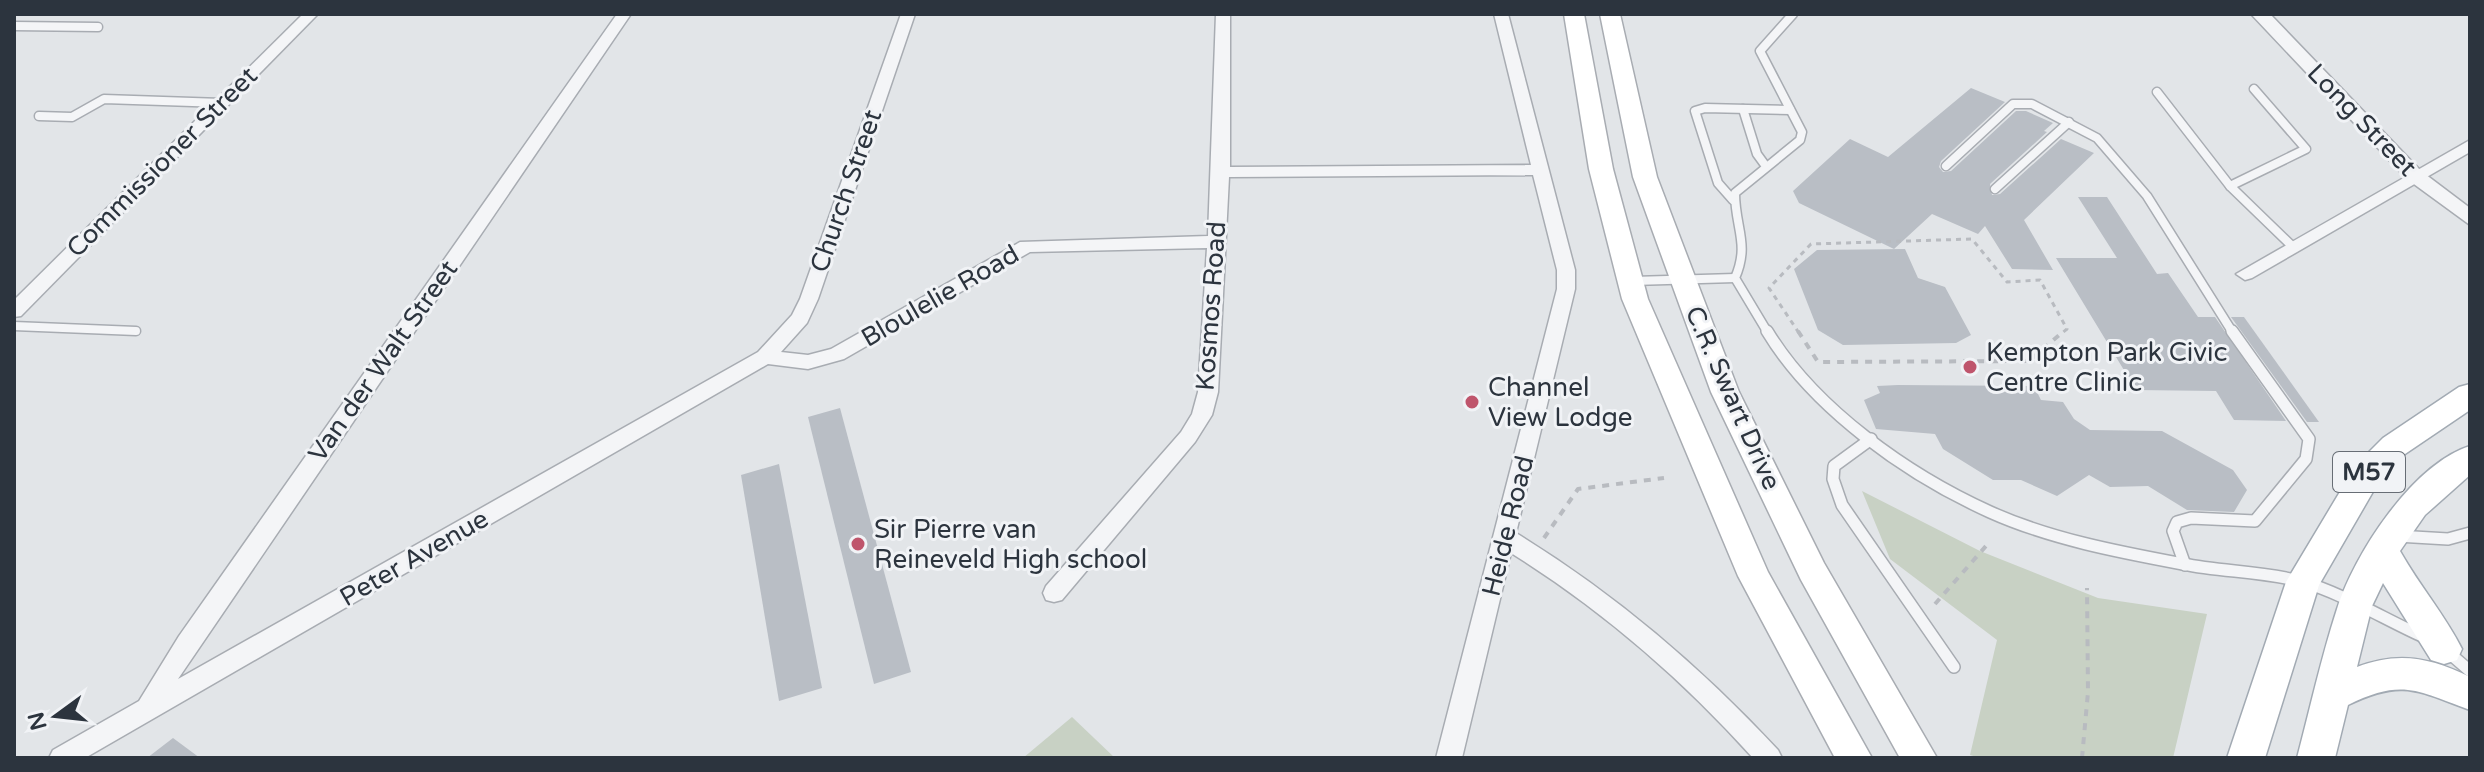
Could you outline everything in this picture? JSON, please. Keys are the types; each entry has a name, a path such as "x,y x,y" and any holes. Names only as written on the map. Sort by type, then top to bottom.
{"main road":[{"name":"C.R. Swart Drive","path":"1574,14 1601,169 1631,282 1712,484 1754,576 1854,758"},
{"name":"C.R. Swart Drive","path":"1610,14 1645,177 1725,392 1812,571 1919,758"},
{"name":"M57","path":"2246,758 2303,582 2367,474 2394,446 2470,395"},
{"name":"M57","path":"2316,758 2355,606 2387,543 2432,485 2470,458"},
{"path":"2387,543 2408,597 2457,660"},
{"path":"2334,694 2376,673 2399,670 2428,676 2470,694"}],"street":[{"name":"Commissioner Street","path":"14,311 311,14"},
{"name":"Van der Walt Street","path":"147,710 196,630 624,14"},
{"name":"Church Street","path":"765,357 800,318 809,299 908,14"},
{"name":"Kosmos Road","path":"1054,593 1188,437 1202,415 1208,392 1214,242 1221,172 1223,14"},
{"name":"Heide Road","path":"1449,758 1566,289 1566,270 1501,14"},
{"name":"Long Street","path":"2260,14 2414,175 2470,218"},
{"path":"2245,274 2470,145"},
{"path":"1221,172 1541,170"},
{"name":"Bloulelie Road","path":"765,357 808,362 837,354 1026,246 1214,242"},
{"name":"Peter Avenue","path":"62,758 765,357"},
{"path":"1506,538 1534,554 1703,687 1769,758"}],"lane":[{"path":"1733,200 1741,185 1765,165 1796,148 1802,140 1760,51 1793,14"},
{"path":"14,26 98,27"},
{"path":"2230,186 2306,149 2254,89"},
{"path":"2157,92 2230,186 2291,245"},
{"path":"39,116 72,117 104,99 222,103"},
{"path":"1946,166 2013,104 2032,104 2097,138 2147,196 2225,322 2309,439 2306,459 2255,521 2191,518 2177,522 2173,531 2185,565"},
{"path":"1743,109 1757,154 1765,165"},
{"path":"1735,278 1745,256 1733,200 1718,183 1695,111 1790,110"},
{"path":"1995,189 2069,122"},
{"path":"1631,282 1735,278"},
{"path":"1735,278 1777,348 1803,382 1837,414 1905,464 1990,512 2065,538 2185,565 2303,582 2457,660"},
{"path":"14,326 136,331"},
{"path":"1871,439 1834,466 1833,479 1842,505 1954,667"},
{"path":"2387,543 2448,539 2470,533"}],"path":[{"path":"1972,239 2007,282 2040,280 2067,329 2029,361 1967,364 1818,362 1783,309 1769,288 1811,244 1972,239"},
{"path":"1534,554 1578,489 1664,478"},
{"path":"1935,604 1986,546"},
{"path":"2082,758 2088,692 2087,588"}],"shaded area":[{"path":"1862,491 1980,551 2098,598 2207,614 2173,758 1980,758 1970,755 1997,640 1890,559"},
{"path":"1072,717 1115,758 1023,758"}],"building":[{"path":"1971,88 2005,102 1941,161 1939,167 1943,172 1951,171 2016,111 2026,111 2053,123 1990,184 1992,195 2000,194 2061,139 2094,153 2024,220 2053,270 2012,269 1985,226 1978,234 1932,214 1894,249 1799,203 1793,191 1850,139 1888,157"},
{"path":"2078,197 2107,197 2157,274 2168,273 2198,317 2215,317 2286,421 2234,420 2216,391 2136,390 2056,258 2117,258"},
{"path":"1905,249 1918,278 1945,287 1971,335 1956,343 1843,345 1818,330 1794,269 1817,250"},
{"path":"2231,317 2244,317 2319,422 2307,422"},
{"path":"1877,386 2034,386 2041,400 2063,402 2074,419 2090,430 2162,431 2233,470 2247,490 2234,512 2187,510 2148,486 2110,487 2089,475 2057,496 2021,480 1993,480 1943,449 1935,434 1876,429 1864,400 1880,393"},
{"name":"Sir Pierre van Reineveld High school","path":"840,408 911,672 874,684 808,417"},
{"path":"779,464 822,688 779,701 741,475"},
{"path":"173,738 200,758 147,758"}],"place":[{"name":"Kempton Park Civic Centre Clinic","path":"1970,367"},
{"name":"Channel View Lodge","path":"1472,402"},
{"name":"Sir Pierre van Reineveld High school","path":"858,544"}]}
